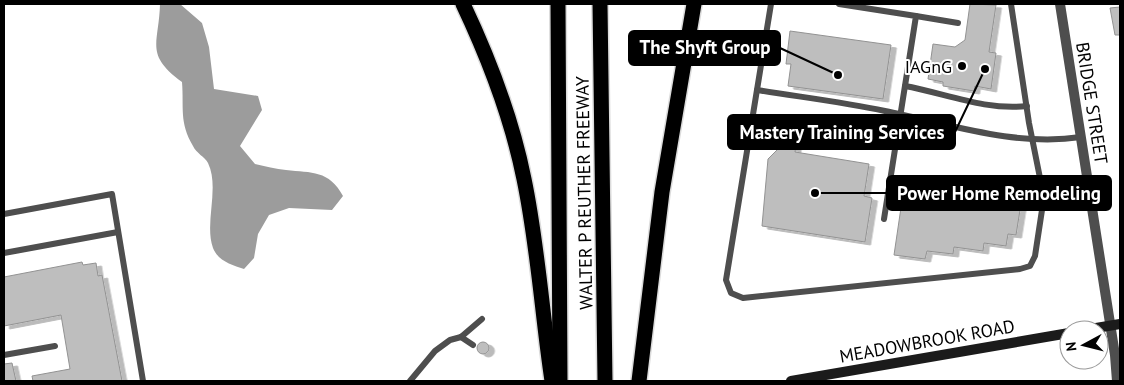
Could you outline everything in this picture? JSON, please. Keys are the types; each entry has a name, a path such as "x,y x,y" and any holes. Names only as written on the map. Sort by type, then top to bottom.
{"highway":[{"path":"463,4 480,39 503,104 524,177 534,237 552,381"},
{"path":"558,4 560,381"},
{"name":"WALTER P REUTHER FREEWAY","path":"600,4 605,381"},
{"path":"639,381 662,192 694,4"}],"street":[{"name":"BRIDGE STREET","path":"1060,4 1081,137 1115,325 1117,381"},
{"name":"MEADOWBROOK ROAD","path":"791,381 1059,335"}],"lane":[{"path":"771,4 726,280 731,293 743,298 1011,270 1030,266 1035,256 1043,202 1011,4"},
{"path":"839,4 880,7 916,16 958,23"},
{"path":"884,219 916,16"},
{"path":"904,86 951,97 1010,107 1026,106"},
{"path":"757,90 1033,139 1081,137"},
{"path":"4,214 112,194 143,381"},
{"path":"4,253 118,232"},
{"path":"410,381 435,351 450,340 460,337 482,319"},
{"path":"460,337 473,344"},
{"path":"4,355 55,346"}],"shaded area":[{"path":"160,4 180,4 202,23 209,47 214,89 258,96 262,110 240,146 255,164 319,174 332,181 343,196 332,210 289,208 269,215 258,234 254,258 244,269 222,259 213,248 210,228 213,183 211,173 208,163 194,148 186,130 183,115 182,82 162,64 158,56 156,48"}],"building":[{"path":"970,4 996,5 989,52 996,53 991,89 975,86 974,91 943,86 943,82 928,79 933,44 955,47 965,40"},
{"path":"1120,7 1120,35 1115,35 1110,8"},
{"path":"790,31 891,45 883,99 788,86 791,64 786,64"},
{"path":"786,143 796,145 795,152 869,164 864,196 872,198 865,242 762,226 768,159 778,149 786,148"},
{"path":"998,181 1024,185 1016,235 1008,234 1006,246 984,243 983,251 954,247 953,254 927,251 925,259 894,255 903,194 934,198 935,190 962,194 963,185 997,191"},
{"path":"82,262 83,265 96,263 98,276 102,275 122,381 33,381 32,376 70,369 61,315 4,326 4,277"},
{"path":"485,342 488,343 488,353 481,354 478,353 477,346 478,343"},
{"path":"12,363 16,381 4,381 4,364"}],"place":[{"name":"IAGnG","path":"962,66"},
{"name":"Mastery Training Services","path":"985,69"},
{"name":"The Shyft Group","path":"838,75"},
{"name":"Power Home Remodeling","path":"815,193"}]}
